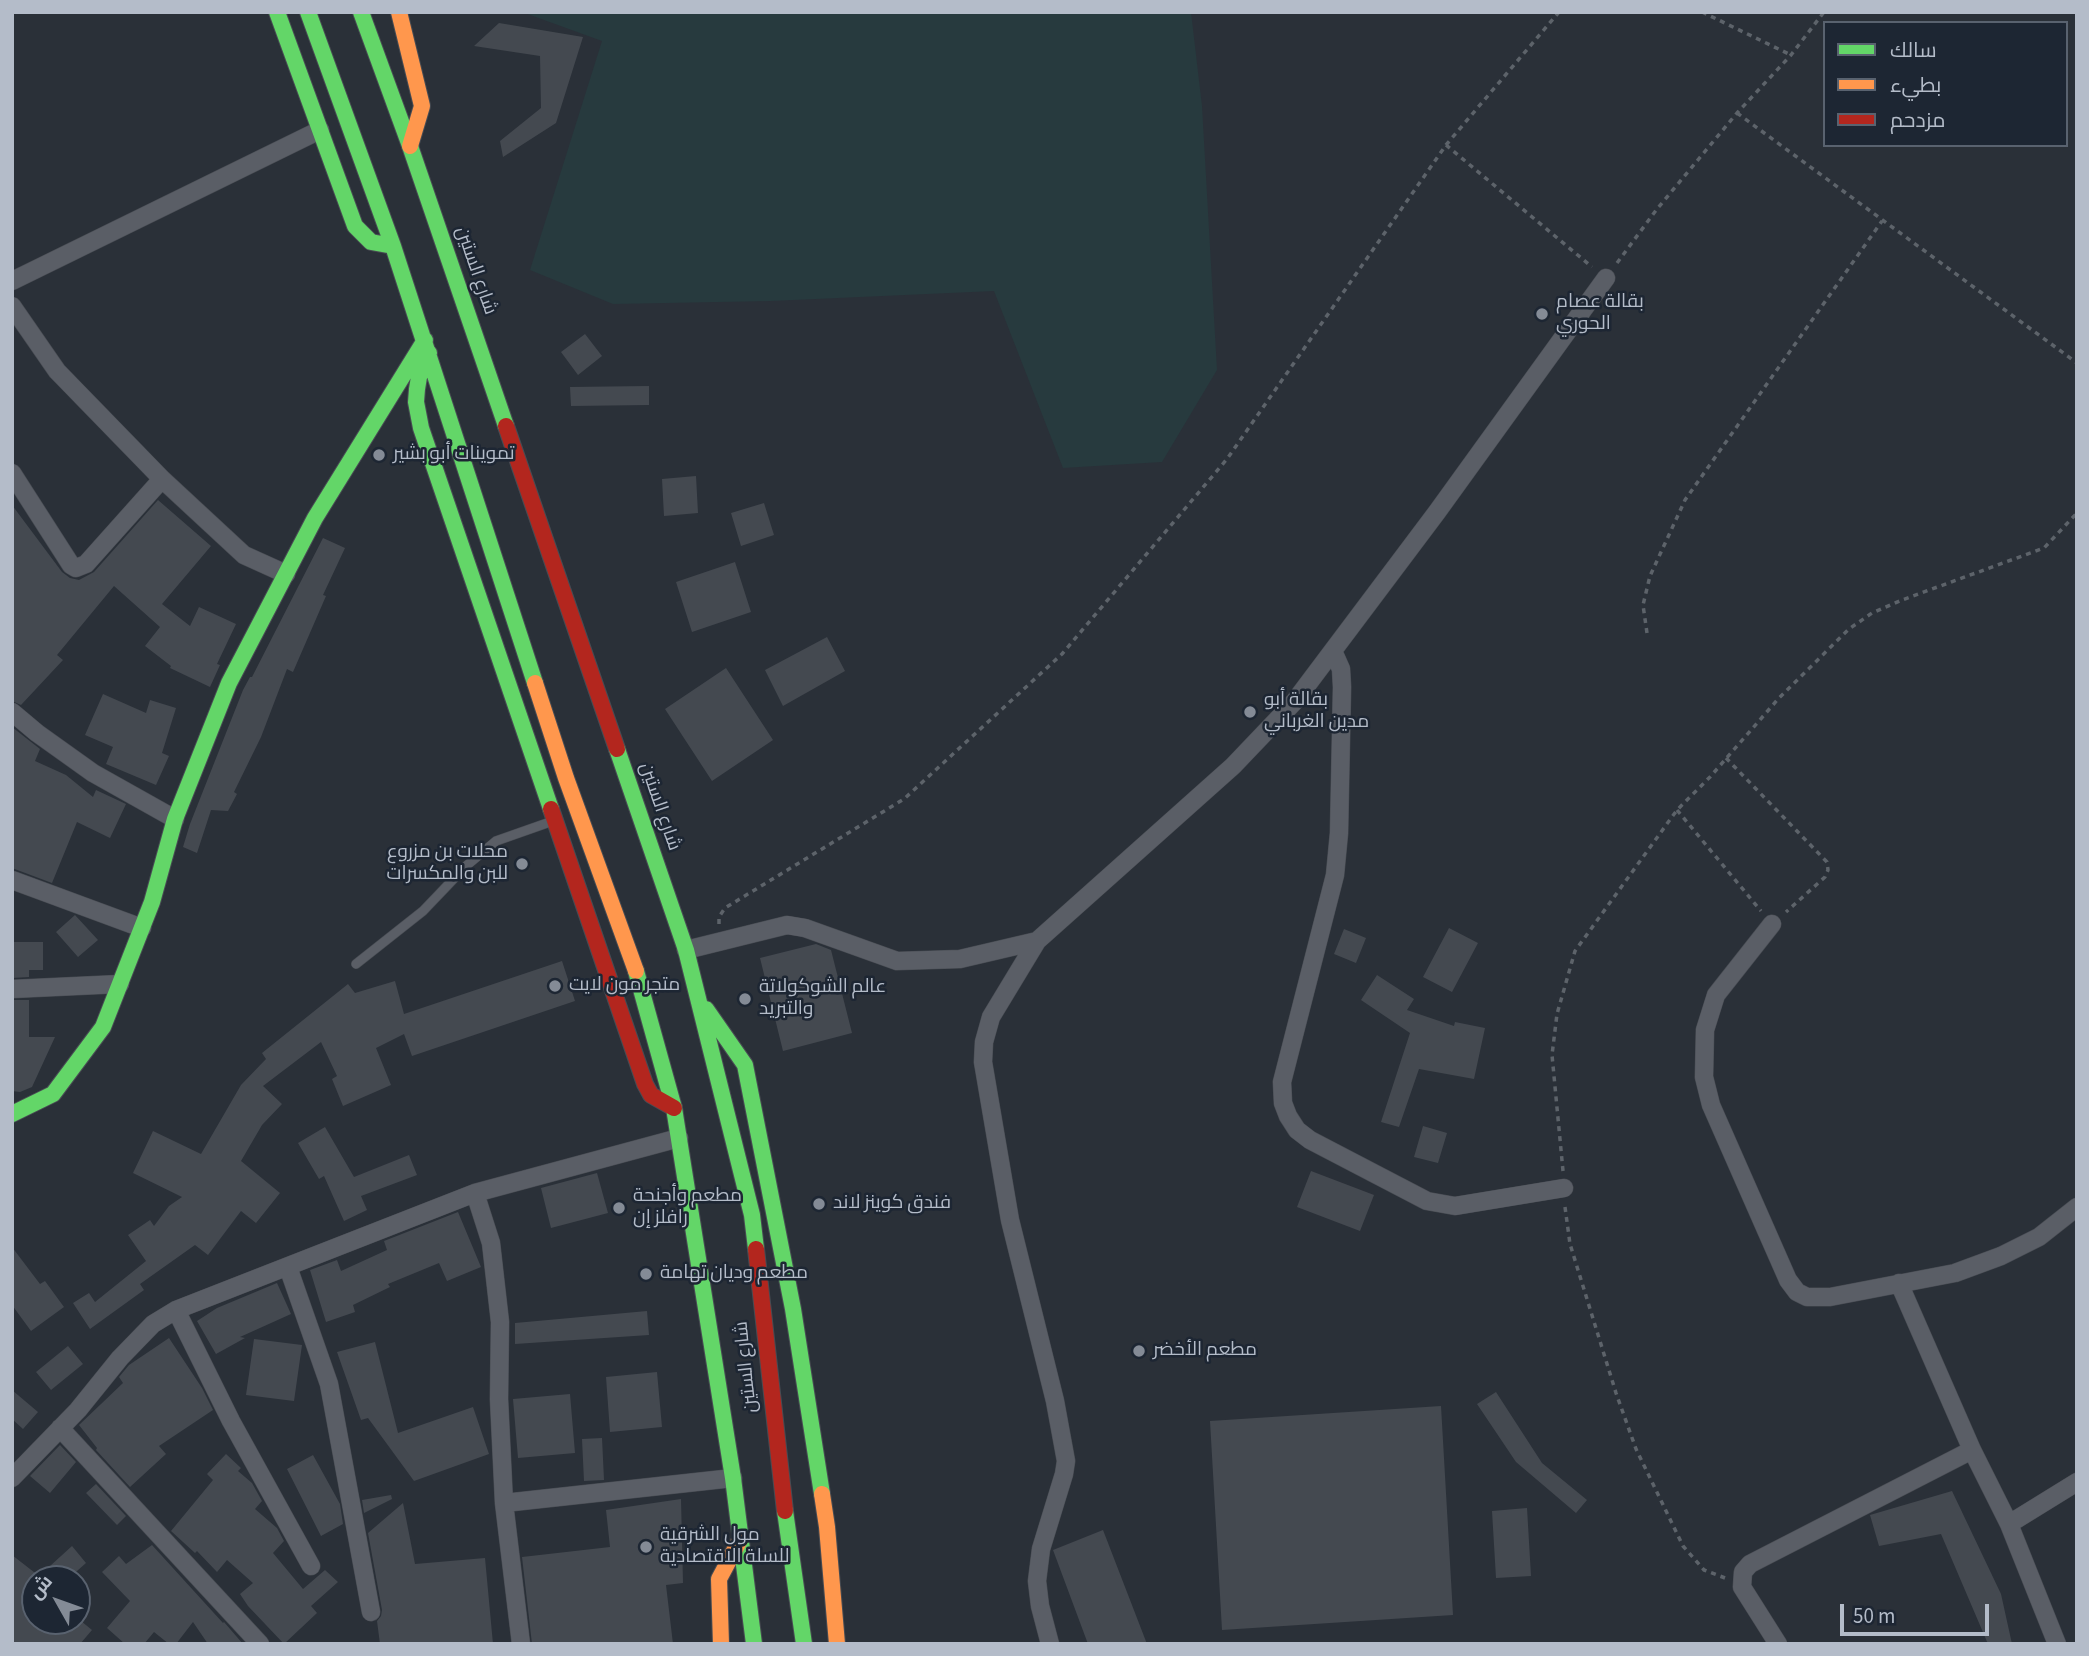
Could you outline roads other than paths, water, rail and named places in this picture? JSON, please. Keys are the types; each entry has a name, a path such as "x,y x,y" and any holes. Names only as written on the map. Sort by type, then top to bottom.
{"main road":[{"path":"277,12 355,226 371,242 393,246"},
{"name":"شارع الستين","path":"308,12 393,246 566,778 641,985 674,1108 733,1478 754,1644"},
{"name":"شارع الستين","path":"360,12 410,146 686,950 700,1001 752,1215 776,1444 804,1644"},
{"path":"399,12 422,106 410,146"},
{"path":"305,89 332,78"},
{"path":"12,1114 53,1094 103,1027 152,902 175,819 229,683 315,518 427,347"},
{"path":"427,347 416,402 421,428 645,1084 651,1095 674,1108"},
{"path":"543,785 566,778"},
{"path":"700,1001 745,1065 793,1310 827,1527 837,1644"},
{"path":"722,1644 719,1579 741,1538"}],"street":[{"path":"12,281 320,130"},
{"path":"1050,1644 1040,1606 1037,1581 1041,1549 1066,1461 1055,1401 1010,1220 983,1062 984,1042 991,1017 1037,941 1233,766 1295,701 1437,512 1605,278"},
{"path":"12,306 57,371 162,479 244,555 286,574"},
{"path":"12,473 71,565 76,568 86,564 162,479"},
{"path":"1333,651 1341,669 1342,687 1339,833 1335,875 1282,1082 1283,1102 1288,1116 1297,1130 1310,1140 1427,1200 1455,1206 1564,1188"},
{"path":"12,712 93,773 175,819"},
{"path":"12,880 142,928"},
{"path":"1772,924 1716,995 1705,1030 1704,1077 1711,1105 1788,1280 1797,1292 1807,1297 1830,1297 1955,1273 2001,1256 2039,1237 2077,1207"},
{"path":"686,950 787,925 805,928 897,961 960,959 1037,941"},
{"path":"12,989 120,984"},
{"path":"12,1478 153,1324 176,1310 475,1193 679,1138"},
{"path":"475,1193 491,1243 500,1322 499,1399 504,1503 521,1644"},
{"path":"288,1267 329,1384 371,1612"},
{"path":"1899,1283 1972,1450 2009,1524 2057,1644"},
{"path":"176,1310 231,1421 311,1566"},
{"path":"60,1427 260,1644"},
{"path":"1779,1644 1742,1587 1743,1572 1750,1564 1972,1450"},
{"path":"504,1503 733,1478"},
{"path":"2009,1524 2077,1482"}],"lane":[{"path":"356,964 423,911 496,841 555,820"}],"place":[{"name":"بقالة عصام الحوري","path":"1542,314"},
{"name":"تموينات أبو بشير","path":"379,455"},
{"name":"بقالة أبو مدين الغرباني","path":"1250,712"},
{"name":"محلات بن مزروع للبن والمكسرات","path":"522,864"},
{"name":"متجر مون لايت","path":"555,986"},
{"name":"عالم الشوكولاتة والتبريد","path":"745,999"},
{"name":"فندق كوينز لاند","path":"819,1204"},
{"name":"مطعم وأجنحة رافلز إن","path":"619,1208"},
{"name":"مطعم وديان تهامة","path":"646,1274"},
{"name":"مطعم الأخضر","path":"1139,1351"},
{"name":"مول الشرقية للسلة الاقتصادية","path":"646,1547"}]}
